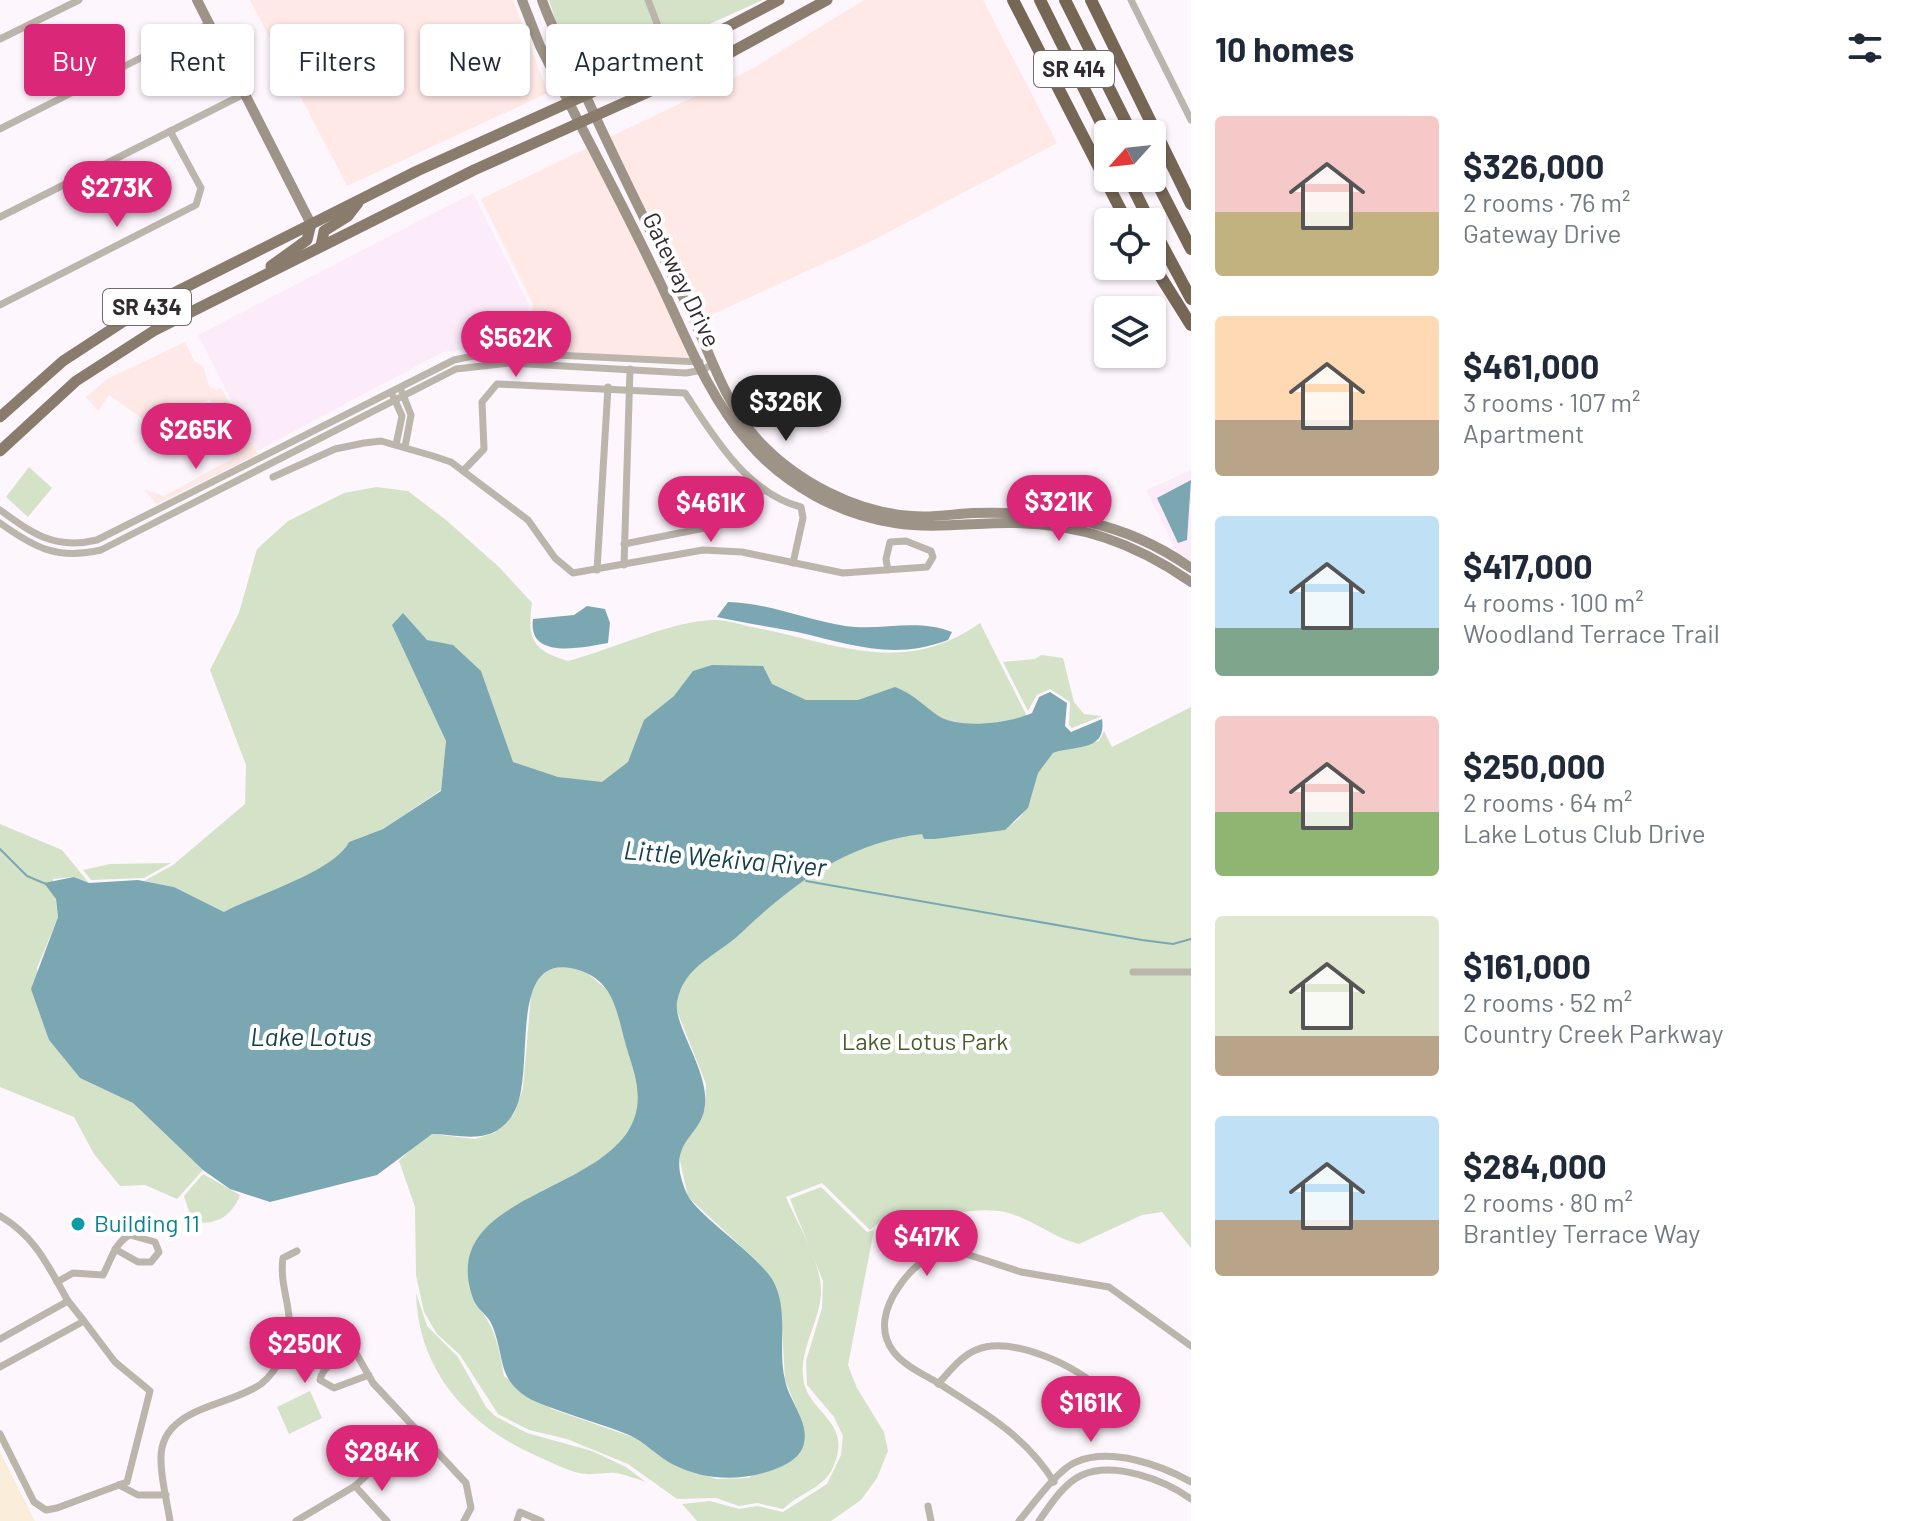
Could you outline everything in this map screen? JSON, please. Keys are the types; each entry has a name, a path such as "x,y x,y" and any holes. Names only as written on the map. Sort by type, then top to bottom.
{"highway":[{"path":"1013,0 1120,208"},
{"name":"SR 414","path":"1040,0 1100,120"},
{"name":"SR 414","path":"1065,0 1125,120"},
{"path":"1091,0 1191,204"},
{"path":"1162,192 1191,249"},
{"path":"1166,252 1191,299"},
{"path":"1163,280 1191,325"}],"main road":[{"name":"SR 434","path":"733,24 779,0"},
{"name":"SR 434","path":"0,451 52,400 102,362 155,330 474,170 702,68 827,0"},
{"name":"SR 434","path":"0,417 63,361 116,324 360,199 585,96"},
{"path":"321,246 324,231 348,216 360,199"},
{"path":"263,275 283,255 307,240 311,224"}],"street":[{"path":"0,39 79,0"},
{"path":"197,0 208,24"},
{"name":"Gateway Drive","path":"522,0 540,46 704,365 757,439 803,478 850,501 912,516 1038,512 1067,515 1136,535 1189,573"},
{"name":"Gateway Drive","path":"542,0 553,24"},
{"path":"648,0 657,24"},
{"path":"1131,0 1191,120"},
{"path":"0,129 141,58"},
{"path":"0,217 240,96"},
{"path":"245,96 311,224"},
{"name":"Gateway Drive","path":"585,96 659,249 704,365"},
{"path":"0,305 196,205 201,188 170,131"},
{"path":"647,255 659,249"},
{"path":"0,510 29,531 65,545 97,540 399,386 454,360 492,352 704,365"},
{"path":"624,565 630,359"},
{"path":"0,523 24,540 63,555 101,550 456,369 485,363 630,371 704,365"},
{"path":"463,471 484,449 482,402 497,384 685,393 731,458 764,489 781,500 801,507 803,518 793,563"},
{"path":"399,386 404,396 406,416 400,446"},
{"path":"597,570 608,387"},
{"path":"390,391 406,416"},
{"path":"273,477 335,449 381,441 451,462 528,520 564,568 579,574 703,550 726,550 843,573 888,570 927,567 933,557 931,551 906,541 890,542 886,559 888,570"},
{"path":"624,544 735,522 745,515 764,489"},
{"path":"1133,972 1191,972"},
{"path":"0,1216 18,1226 37,1245 68,1301 115,1362 150,1391 127,1482 57,1508 42,1508 34,1502 0,1434"},
{"path":"57,1282 73,1273 103,1275 115,1249 130,1235 155,1242 159,1252 151,1262 145,1263 115,1249"},
{"path":"1054,1482 1030,1450 1004,1425 894,1353 884,1330 885,1317 904,1279 922,1261 951,1249 1021,1272 1109,1287 1191,1346"},
{"path":"170,1521 160,1459 165,1438 199,1408 261,1384 284,1353 291,1316 283,1258 297,1251"},
{"path":"0,1339 68,1301"},
{"path":"0,1367 84,1321"},
{"path":"938,1384 974,1350 1003,1347 1066,1365 1083,1373 1102,1391"},
{"path":"369,1375 334,1388 321,1383 321,1372 328,1366 350,1354 357,1355 369,1375 466,1483 471,1508 464,1521"},
{"path":"296,1521 355,1486 416,1430"},
{"path":"1019,1521 1074,1462 1113,1459 1152,1464 1191,1482"},
{"path":"1039,1521 1060,1492 1080,1475 1097,1471 1151,1479 1191,1499"},
{"path":"119,1485 138,1495 166,1495"},
{"path":"355,1486 387,1521"},
{"path":"928,1506 931,1521"},
{"path":"517,1521 520,1512 541,1521"}],"shaded area":[{"path":"250,0 513,0 522,24 420,24 420,96 530,96 530,45 546,94 347,186 300,96 404,96 404,24 270,24 270,38"},
{"path":"864,0 983,0 1057,143 868,243 705,318 718,368 608,138 696,96 733,96 733,78"},
{"path":"589,147 693,358 493,349 526,344 533,304 481,199"},
{"path":"473,193 529,305 523,342 443,352 257,451 198,335"},
{"path":"185,342 194,361 203,366 209,386 216,390 221,388 258,454 157,504 143,489 164,496 237,456 210,399 153,426 109,395 98,411 86,397 107,379"},
{"path":"1191,470 1191,563 1178,554 1146,490"},
{"path":"0,1452 35,1521 0,1521"}],"green space":[{"path":"549,0 763,0 709,24 558,24"},
{"path":"29,467 52,488 28,517 6,497"},
{"name":"Lake Lotus Park","path":"376,487 408,491 499,567 532,603 530,626 539,647 568,661 699,621 726,621 844,648 897,653 924,649 952,639 980,623 1048,758 1053,753 1099,741 1104,731 1112,747 1191,707 1191,1248 1162,1212 1142,1215 1079,1244 1020,1217 999,1211 977,1210 914,1219 890,1218 870,1230 822,1183 786,1197 814,1256 820,1282 819,1305 803,1361 804,1383 813,1402 832,1425 838,1444 837,1456 828,1475 783,1509 757,1503 739,1506 716,1498 677,1499 628,1464 567,1439 529,1430 498,1414 460,1355 437,1334 424,1312 416,1275 415,1207 399,1161 419,1141 432,1134 475,1139 494,1133 514,1114 523,1088 532,983 545,970 565,966 586,972 606,989 618,1007 640,1098 634,1121 619,1144 595,1163 475,1304 492,1328 504,1376 552,1409 635,1438 674,1465 717,1479 749,1478 802,1421 785,1380 781,1310 759,1263 688,1197 679,1156 687,1136 705,1109 706,1084 677,1011 498,834 409,657 446,741 441,790 383,829 349,842 328,864 224,912 174,887 144,881 173,865 245,804 246,765 210,670 239,613 257,549 288,521 344,493","holes":["1034,787 1030,799 1014,822 999,829 976,832"]},
{"path":"1041,655 1063,658 1074,702 1084,714 1102,716 1072,728 1069,725 1070,702 1050,689 1037,695 1028,711 1003,662 1035,659"},
{"path":"0,824 62,850 89,883 74,877 53,879 58,917 37,968 49,1040 80,1078 133,1103 203,1170 177,1199 145,1185 120,1186 94,1154 74,1117 0,1087"},
{"path":"171,863 144,878 91,880 83,870 110,864"},
{"path":"203,1174 240,1195 232,1209 215,1221 192,1221 184,1196"},
{"path":"821,1187 867,1232 874,1230 848,1365 857,1388 884,1432 888,1451 877,1478 861,1500 831,1521 697,1521 682,1504 710,1501 739,1509 757,1506 783,1512 827,1484 841,1455 843,1436 834,1417 807,1385 806,1361 822,1308 823,1281 790,1199"},
{"path":"416,1293 427,1326 458,1357 486,1407 495,1416 527,1433 592,1451 626,1467 646,1482 616,1473 574,1472 514,1445 470,1413 437,1372 426,1348"},
{"path":"310,1391 322,1418 289,1434 277,1407"}],"water":[{"path":"1191,480 1187,540 1178,543 1157,498"},
{"path":"728,602 758,605 845,626 913,625 952,632 948,640 928,646 890,650 872,648 717,617"},
{"path":"587,606 605,609 610,623 608,643 559,648 539,641 534,632 533,619 574,615"},
{"name":"Lake Lotus","path":"403,613 427,640 453,645 481,671 513,762 558,777 602,782 628,762 644,720 674,696 693,671 712,665 763,666 772,684 806,700 858,700 895,687 946,720 970,724 998,722 1032,713 1039,697 1050,692 1067,703 1065,726 1071,732 1102,719 1100,737 1094,742 1053,753 1038,773 1028,808 1005,830 935,839 924,839 922,834 870,846 846,856 823,868 781,898 694,970 681,989 677,1012 702,1078 705,1105 698,1126 681,1151 681,1176 692,1202 764,1268 777,1291 782,1316 785,1380 805,1435 800,1453 778,1468 761,1474 724,1478 699,1474 674,1465 629,1435 532,1400 507,1376 492,1325 474,1301 468,1266 478,1238 499,1217 591,1165 617,1145 634,1119 638,1101 636,1084 617,1012 607,990 589,974 575,969 553,969 539,979 531,997 527,1020 520,1096 513,1114 496,1131 466,1137 432,1134 377,1175 270,1202 230,1189 203,1170 133,1103 80,1078 49,1040 31,989 58,917 56,899 44,883 74,877 89,883 138,880 174,887 224,912 311,873 341,853 349,842 383,829 441,791 446,741 392,625"}],"waterway":[{"name":"Little Wekiva River","path":"0,849 27,876 46,884"},
{"name":"Little Wekiva River","path":"806,881 1142,940 1173,944 1191,939"}],"place":[{"name":"Building 11","path":"78,1224"}]}
